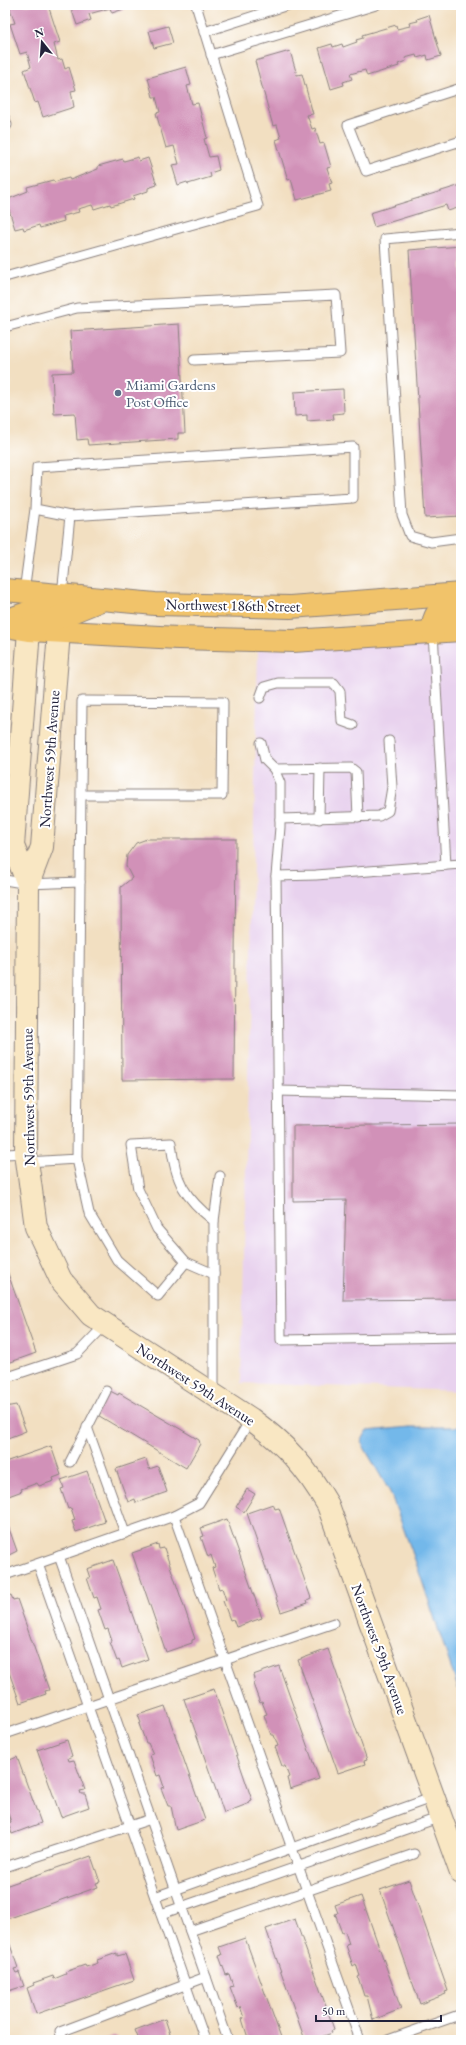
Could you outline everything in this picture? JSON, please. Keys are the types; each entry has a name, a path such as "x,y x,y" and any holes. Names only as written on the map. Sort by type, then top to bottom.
{"main road":[{"name":"Northwest 186th Street","path":"14,591 155,604 290,607 461,594"},
{"path":"5,621 46,606 62,595"},
{"path":"28,630 104,599"},
{"path":"433,632 433,618 437,613 443,610 461,609"},
{"path":"5,626 28,630 58,632 178,638 293,641 461,630"}],"street":[{"name":"Northwest 59th Avenue","path":"28,630 13,846 28,884"},
{"name":"Northwest 59th Avenue","path":"58,632 42,847 28,884 19,1156 36,1227 61,1280 91,1315 251,1419 275,1437 300,1461 328,1505 461,1873"}],"lane":[{"path":"5,277 258,206 196,5"},
{"path":"204,32 288,5"},
{"path":"211,55 376,5"},
{"path":"461,88 348,125 366,171 461,141"},
{"path":"461,232 385,238 402,515 410,536 431,542 461,538"},
{"path":"5,327 77,308 336,295 340,353 194,360"},
{"path":"14,591 35,509 37,467 353,447 353,498 70,516 35,509"},
{"path":"62,595 70,516"},
{"path":"433,632 446,865"},
{"path":"260,698 264,687 278,683 334,684 340,691 342,721 353,725"},
{"path":"81,795 222,795 223,702 82,701 77,1159 89,1213 117,1260 158,1296 186,1262"},
{"path":"280,819 379,816 388,811 392,787 389,741"},
{"path":"261,743 265,760 274,768 280,782 280,819 276,876 281,1340 461,1337"},
{"path":"274,768 351,768 356,772 358,817"},
{"path":"319,819 320,768"},
{"path":"276,876 461,864"},
{"path":"5,880 28,884 80,882"},
{"path":"278,1091 461,1095"},
{"path":"214,1221 196,1207 182,1188 174,1166 171,1143 131,1145 138,1188 157,1228 186,1262 214,1274"},
{"path":"19,1156 77,1159"},
{"path":"214,1396 214,1221 220,1176"},
{"path":"5,1378 77,1354 105,1325"},
{"path":"70,1462 106,1391"},
{"path":"5,1575 174,1516 199,1503 251,1419"},
{"path":"87,1427 125,1533"},
{"path":"174,1516 360,2040"},
{"path":"59,1556 228,2040"},
{"path":"38,1564 205,2040"},
{"path":"5,1734 334,1623"},
{"path":"155,1897 292,1848 438,1807"},
{"path":"161,1914 299,1867 438,1807"},
{"path":"5,1866 151,1818"},
{"path":"190,1931 414,1854"},
{"path":"63,2040 60,2032 206,1977"},
{"path":"388,2040 459,2015"}],"shaded area":[{"path":"461,640 461,1391 241,1383 258,650"}],"water":[{"path":"410,1427 461,1427 461,1697 414,1557 390,1492 361,1442 367,1431"}],"building":[{"path":"48,5 60,42 54,44 58,60 62,59 65,69 69,67 76,90 71,91 74,107 43,117 38,102 35,103 24,70 31,67 27,52 20,54 10,24 15,23 9,6"},
{"path":"70,5 135,5 112,13 110,8 89,14 91,20 77,25"},
{"path":"429,15 441,56 428,60 427,55 417,58 416,55 405,58 406,61 398,64 399,66 367,76 365,70 350,74 352,79 343,82 344,85 331,89 319,48 332,44 333,47 342,44 343,47 357,42 356,40 363,38 362,35 396,25 397,29 410,26 409,23 418,21 417,19"},
{"path":"168,26 173,43 154,48 149,31"},
{"path":"290,51 297,75 302,74 313,114 307,115 312,129 315,128 320,144 324,143 331,167 327,168 332,183 329,184 331,191 297,200 291,179 288,180 276,140 281,138 277,125 273,126 255,61"},
{"path":"186,67 191,85 187,86 192,104 198,103 207,138 204,139 209,157 216,156 219,170 210,173 211,177 188,184 187,182 178,185 172,165 179,164 174,146 166,148 156,113 160,112 156,97 153,97 148,78"},
{"path":"138,157 139,161 148,158 157,185 148,188 148,191 133,196 134,199 111,206 110,204 94,209 92,205 78,209 79,212 63,216 64,221 40,228 39,225 24,230 23,227 15,229 6,200 28,191 27,187 53,180 54,182 69,178 70,180 98,169 98,166 123,159 124,161"},
{"path":"461,185 461,207 448,211 446,205 374,227 370,213"},
{"path":"461,246 461,516 425,518 409,250"},
{"name":"Miami Gardens Post Office","path":"179,324 185,433 178,433 178,439 88,445 87,439 77,440 75,413 54,414 52,373 73,372 70,331"},
{"path":"343,389 344,413 333,414 334,419 307,421 307,415 295,416 294,392"},
{"path":"147,839 236,839 234,1079 122,1080 121,887 132,878 126,866 127,855 136,843"},
{"path":"461,1124 461,1299 343,1300 346,1200 293,1201 293,1126"},
{"path":"5,1265 36,1353 8,1363 5,1355"},
{"path":"110,1391 118,1395 119,1393 199,1440 200,1444 186,1468 96,1414"},
{"path":"16,1405 26,1431 5,1439 5,1407"},
{"path":"51,1446 61,1475 53,1478 54,1481 39,1486 37,1483 6,1497 5,1462"},
{"path":"146,1459 149,1469 158,1466 167,1492 136,1503 135,1499 128,1502 116,1469"},
{"path":"87,1471 105,1522 76,1532 72,1521 75,1520 71,1508 68,1509 61,1489 64,1488 61,1480"},
{"path":"247,1489 255,1494 244,1512 236,1507"},
{"path":"273,1504 275,1509 279,1508 311,1598 307,1600 308,1603 281,1612 247,1513"},
{"path":"227,1519 262,1618 236,1627 233,1619 230,1620 223,1601 226,1600 222,1588 219,1589 212,1568 215,1567 211,1555 208,1557 201,1537 204,1536 201,1528"},
{"path":"5,1523 7,1523 17,1551 5,1557"},
{"path":"158,1544 159,1549 164,1548 195,1639 192,1640 192,1643 166,1652 132,1553"},
{"path":"113,1560 148,1659 122,1668 119,1660 117,1661 110,1642 112,1641 108,1629 105,1630 98,1610 101,1609 97,1597 94,1598 87,1578 90,1578 87,1569"},
{"path":"11,1595 13,1600 17,1599 49,1690 45,1691 46,1694 20,1703 5,1661 5,1597"},
{"path":"328,1649 367,1760 364,1761 365,1764 338,1773 298,1660"},
{"path":"279,1666 319,1779 290,1789 287,1778 289,1777 285,1766 282,1766 275,1747 278,1746 274,1735 271,1735 264,1715 267,1714 262,1702 260,1703 253,1684 255,1683 253,1675"},
{"path":"214,1689 252,1800 249,1801 250,1803 224,1813 184,1699"},
{"path":"165,1706 205,1820 176,1830 171,1806 168,1806 161,1788 164,1787 160,1775 157,1776 150,1755 153,1754 148,1743 146,1743 139,1724 141,1723 138,1715"},
{"path":"67,1740 72,1756 68,1758 69,1761 74,1760 85,1790 80,1791 81,1794 85,1794 89,1807 61,1817 37,1750"},
{"path":"17,1757 41,1823 12,1834 8,1823 11,1822 7,1811 5,1811 5,1762"},
{"path":"91,1856 100,1882 96,1883 98,1887 7,1919 5,1886"},
{"path":"409,1880 448,1991 445,1992 446,1994 420,2004 380,1890"},
{"path":"361,1896 401,2009 373,2020 367,1996 364,1996 358,1977 360,1976 356,1964 353,1966 346,1945 349,1944 345,1932 342,1933 335,1914 338,1913 335,1905"},
{"path":"295,1919 334,2029 331,2031 332,2033 313,2040 305,2040 266,1929"},
{"path":"245,1938 282,2040 252,2040 251,2038 248,2038 242,2019 244,2018 240,2006 238,2008 230,1987 233,1986 229,1974 226,1975 219,1956 222,1955 219,1947"},
{"path":"8,1939 18,1968 14,1969 16,1973 19,1972 24,1986 5,1992 5,1940"},
{"path":"117,1953 117,1956 125,1954 134,1980 36,2014 27,1988 34,1985 33,1983 53,1976 54,1979 66,1974 65,1972 85,1965 86,1967 98,1963 97,1960"},
{"path":"165,2019 170,2034 167,2036 168,2040 139,2040 135,2030"},
{"path":"116,2036 117,2040 104,2040"}],"place":[{"name":"Miami Gardens Post Office","path":"118,393"}]}
